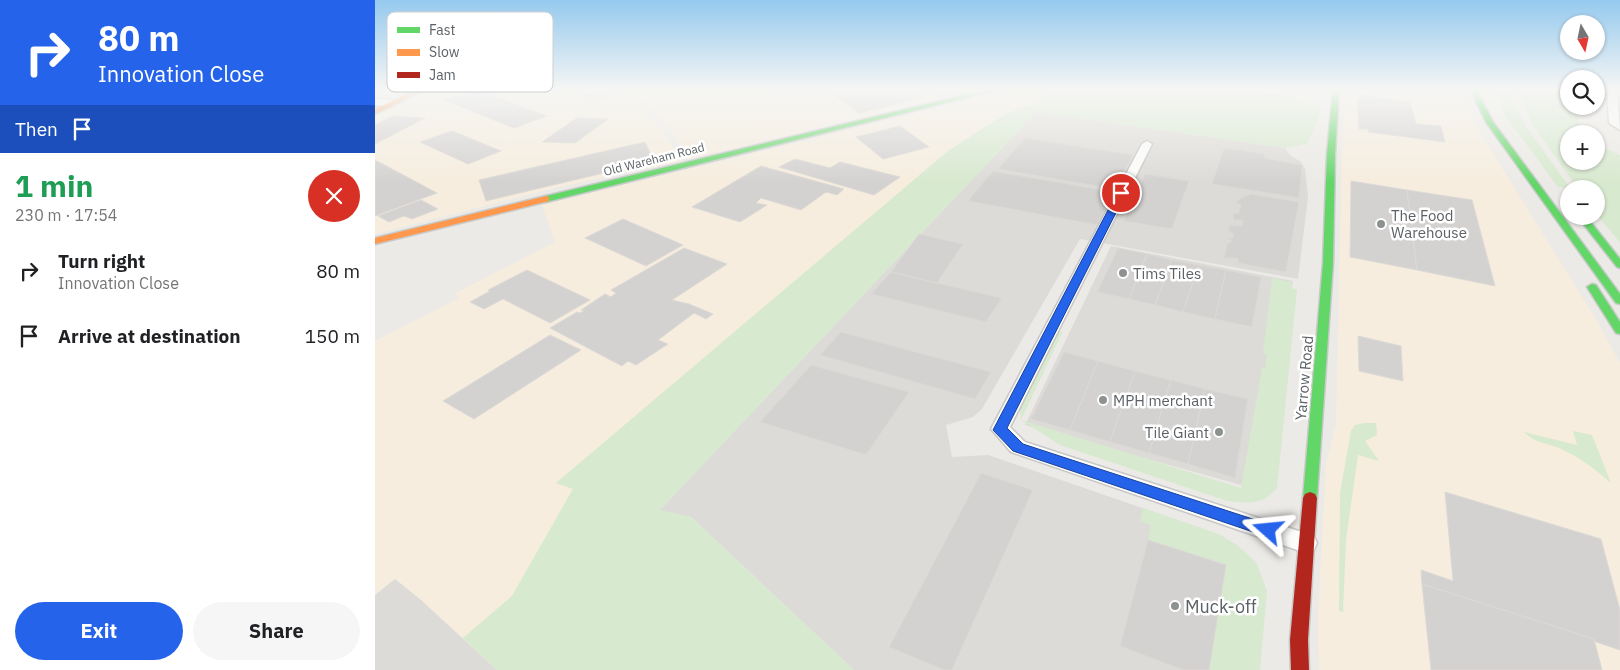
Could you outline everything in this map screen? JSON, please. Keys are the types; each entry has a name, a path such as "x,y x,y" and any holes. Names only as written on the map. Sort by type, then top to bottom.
{"main road":[{"name":"Old Wareham Road","path":"375,241 869,120"},
{"name":"Yarrow Road","path":"1300,670 1299,640 1328,263 1334,120"},
{"path":"1485,120 1497,144 1558,235"},
{"path":"1490,120 1533,182 1620,300"},
{"path":"1588,225 1620,265"},
{"path":"1585,276 1620,330"}],"street":[{"path":"1147,144 1000,430 1018,447 1306,543"}],"shaded area":[{"path":"375,120 655,120 683,161 555,188 375,234"},
{"path":"662,120 850,120 689,159"},
{"path":"888,120 995,120 948,151 557,483 573,489 512,596 463,638 497,670 375,670 375,341 459,298 454,294 555,242 542,205"},
{"path":"1028,120 1093,120 1285,148 1290,155 1301,162 1305,169 1308,197 1298,279 1080,239 982,409 973,417 946,425 952,457 988,455 1218,534 1238,546 1212,670 854,670 691,517 659,511"},
{"path":"1343,120 1472,120 1597,321 1620,363 1620,670 1319,670 1318,617 1326,464 1336,425"},
{"path":"1111,246 1293,281 1252,488 1025,425"},
{"path":"395,579 421,600 497,670 375,670 375,595"}],"green space":[{"path":"995,120 1028,120 660,510 691,517 854,670 497,670 463,638 512,596 573,489 556,483 948,151"},
{"path":"1093,120 1318,120 1307,144 1285,148"},
{"path":"1508,120 1523,120 1564,180 1560,180 1560,187"},
{"path":"1530,120 1580,120 1580,125 1560,125 1560,164"},
{"path":"1605,148 1620,155 1620,242 1605,224 1605,180 1572,180 1565,170 1605,170"},
{"path":"1272,278 1292,282 1291,288 1297,290 1277,488 1260,501 1248,503 1227,501 1060,445 1021,420 1241,488 1262,368 1265,368 1267,355 1263,354"},
{"path":"1063,331 1021,420 1020,408 1058,333"},
{"path":"1376,423 1377,435 1365,441 1379,461 1358,455 1346,540 1343,612 1339,611 1340,493 1351,431 1355,425"},
{"path":"1573,431 1592,435 1611,483 1576,457 1558,447 1533,439 1524,432 1577,445"},
{"path":"1143,508 1218,534 1238,546 1256,562 1267,591 1260,670 1209,670 1225,566 1148,540 1151,525 1140,521"}],"building":[{"path":"384,120 421,120 375,144 375,125"},
{"path":"495,120 535,120 514,128"},
{"path":"574,120 606,120 575,143 542,142"},
{"path":"1358,120 1415,120 1416,124 1441,126 1445,142 1368,132 1368,129 1359,129"},
{"path":"900,126 929,147 883,159 856,137"},
{"path":"452,131 501,151 468,164 420,142"},
{"path":"1025,138 1133,155 1114,189 998,169"},
{"path":"645,142 654,161 486,201 479,180"},
{"path":"1224,148 1265,154 1264,158 1302,165 1299,198 1212,184"},
{"path":"795,159 830,168 840,162 900,177 874,195 779,167"},
{"path":"375,161 377,161 437,193 375,216"},
{"path":"761,166 844,189 837,195 826,192 801,210 761,198 756,203 767,205 740,222 692,207"},
{"path":"993,171 1114,192 1097,225 968,201"},
{"path":"1145,174 1189,181 1172,229 1124,221"},
{"name":"The Food Warehouse","path":"1351,181 1407,190 1417,270 1350,257"},
{"path":"1407,190 1472,200 1495,286 1417,270"},
{"path":"1251,194 1299,202 1286,272 1238,263 1238,258 1224,258 1227,244 1231,242 1227,238 1233,238 1233,233 1228,231 1230,225 1242,226 1243,220 1234,220 1233,214 1239,213 1241,204 1236,204 1239,199"},
{"path":"421,200 438,209 412,219 404,216 389,222 378,216"},
{"path":"623,219 683,245 646,266 585,238"},
{"path":"919,234 963,244 937,283 891,272"},
{"path":"684,248 727,264 672,300 689,304 713,314 706,319 694,313 658,340 668,344 636,365 628,361 622,366 550,328 577,312 584,311 581,310 605,294 611,297 616,293 611,290"},
{"name":"Tims Tiles","path":"1118,248 1147,254 1129,299 1097,292"},
{"path":"1147,254 1172,260 1155,305 1129,299"},
{"path":"1172,260 1199,265 1183,312 1155,305"},
{"path":"1199,265 1226,270 1215,319 1183,312"},
{"path":"527,270 590,300 550,323 503,299 484,309 470,302 490,291 488,290"},
{"path":"1226,270 1261,277 1252,327 1215,319"},
{"path":"891,272 1002,298 986,322 871,294"},
{"path":"841,332 991,372 975,399 820,355"},
{"path":"550,335 581,350 474,419 443,401"},
{"path":"1358,336 1401,346 1403,381 1359,371"},
{"path":"1064,352 1098,361 1070,430 1031,419"},
{"name":"MPH merchant","path":"1098,361 1135,371 1110,442 1070,430"},
{"path":"811,365 909,392 866,455 760,422"},
{"path":"1135,371 1171,380 1149,453 1110,442"},
{"path":"1171,380 1205,389 1188,464 1149,453"},
{"name":"Tile Giant","path":"1205,389 1248,399 1235,478 1188,464"},
{"path":"981,473 1033,490 952,670 944,670 889,647"},
{"path":"1445,492 1601,539 1620,610 1620,650 1422,584 1421,570 1453,581"},
{"name":"Muck-off","path":"1148,540 1226,565 1209,670 1183,670 1120,646"},
{"path":"1422,584 1594,639 1602,670 1431,670"}],"traffic: fast":[{"path":"546,199 870,120"},
{"path":"1310,498 1328,263 1334,120"},
{"path":"1489,120 1620,301"},
{"path":"1588,225 1620,265"},
{"path":"1592,287 1620,330"}],"traffic: slow":[{"path":"375,241 546,199"}],"traffic: jam":[{"path":"1300,670 1299,640 1310,498"}],"place":[{"name":"The Food Warehouse","path":"1381,224"},
{"name":"Tims Tiles","path":"1123,273"},
{"name":"MPH merchant","path":"1103,400"},
{"name":"Tile Giant","path":"1219,432"},
{"name":"Muck-off","path":"1175,606"}],"route":[{"path":"1121,193 1000,430 1018,447 1268,530"}]}
